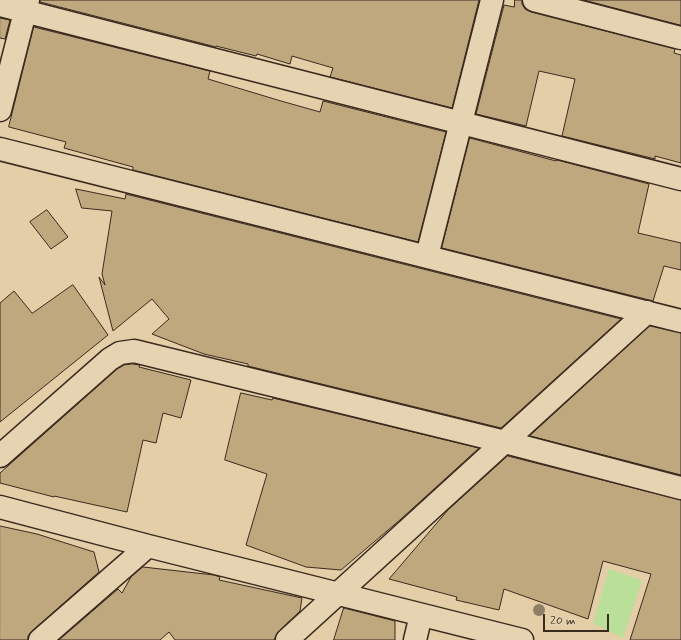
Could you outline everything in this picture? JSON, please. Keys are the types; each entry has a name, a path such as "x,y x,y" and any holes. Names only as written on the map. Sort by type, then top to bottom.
{"street":[{"path":"427,256 492,0"},
{"path":"534,0 681,38"},
{"path":"0,5 26,6 681,179"},
{"path":"0,110 26,6"},
{"path":"0,149 681,321"},
{"path":"287,640 647,312"},
{"path":"0,456 110,359 120,353 134,351 505,442 681,488"},
{"path":"0,507 148,546 522,640"},
{"path":"40,640 148,546"},
{"path":"415,640 421,615"}],"green space":[{"path":"609,569 642,580 623,638 593,623"}],"building":[{"path":"40,0 479,0 452,108 330,77 333,68 292,56 290,64 257,54 256,56 216,47 40,2"},
{"path":"515,0 522,0 522,4 525,9 531,12 675,49 674,53 681,55 681,163 655,156 655,159 562,136 575,79 539,71 526,126 476,114 504,5 514,7"},
{"path":"584,0 681,0 681,25"},
{"path":"0,18 10,20 5,39 0,38"},
{"path":"34,27 210,71 208,79 320,112 323,101 446,132 418,242 133,170 133,167 64,148 66,142 9,127"},
{"path":"470,138 649,184 638,233 681,243 681,270 664,266 653,301 442,248"},
{"path":"76,189 125,199 126,194 621,319 501,428 204,354 152,334 169,319 152,299 113,331 99,277 105,285 102,274 112,211 82,208"},
{"path":"47,210 68,237 51,249 30,222"},
{"path":"73,285 108,335 0,422 0,303 14,291 32,313"},
{"path":"650,326 681,333 681,475 530,436"},
{"path":"124,365 140,365 139,367 191,380 181,418 163,413 156,443 143,440 127,512 54,497 0,483 0,473 117,369"},
{"path":"241,393 272,400 273,398 479,448 401,519 341,570 306,567 246,545 267,474 225,460"},
{"path":"508,456 681,500 681,640 630,640 651,574 603,561 588,619 504,589 499,610 456,600 457,597 389,579 448,510"},
{"path":"0,526 37,534 94,552 99,572 32,631 28,636 28,640 0,640"},
{"path":"143,567 214,575 220,577 219,580 302,598 300,611 279,631 274,640 175,640 169,632 160,640 59,640 118,589 122,593 131,577"},
{"path":"344,608 395,621 395,640 334,640"}]}
